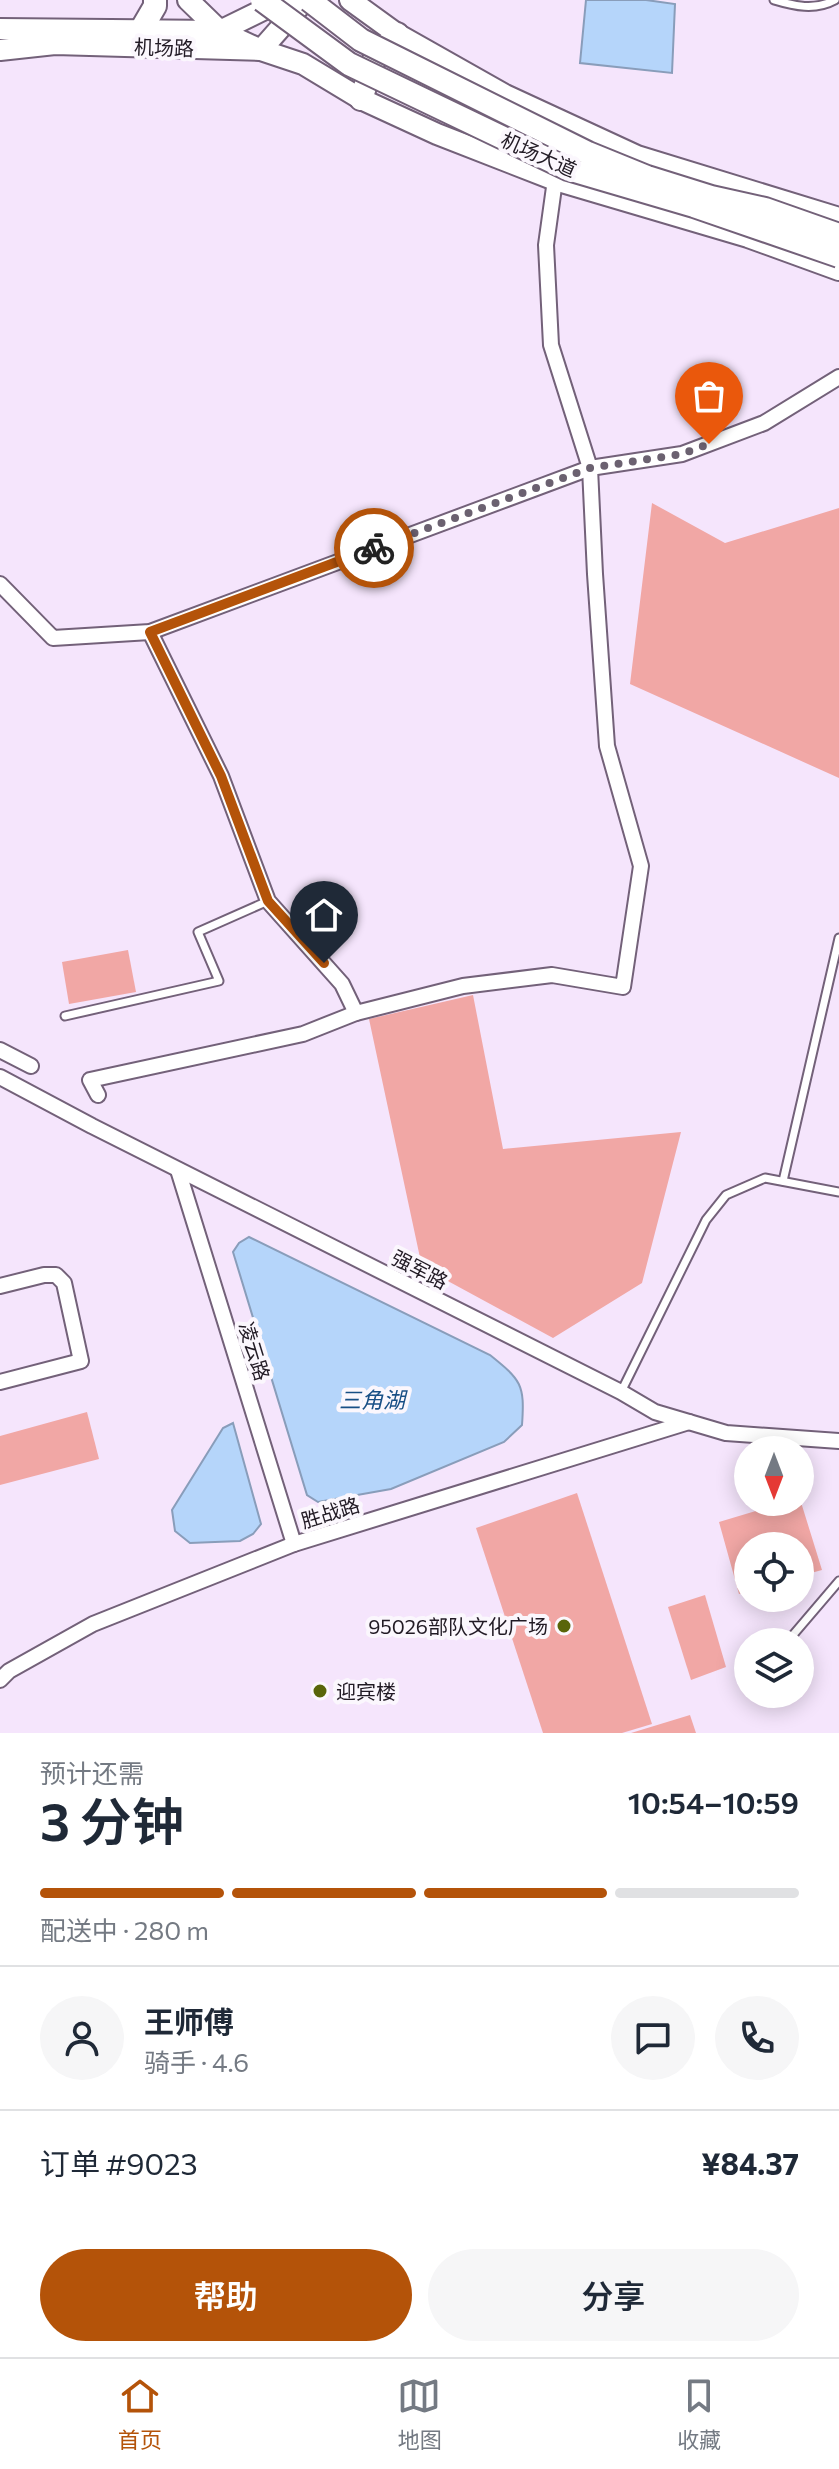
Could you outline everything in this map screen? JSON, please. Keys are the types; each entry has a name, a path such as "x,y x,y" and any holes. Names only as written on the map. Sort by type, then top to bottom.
{"main road":[{"path":"141,30 155,6 155,0"},
{"name":"机场大道","path":"262,0 349,64 568,169 694,206 839,256"},
{"name":"机场大道","path":"307,0 361,40 588,153 647,177 711,197 765,209 839,235"},
{"path":"361,99 375,57 397,34"}],"street":[{"path":"188,0 220,31 261,50 303,64 361,99 437,134 555,180 748,237 839,270"},
{"path":"220,31 283,0"},
{"path":"261,50 307,0"},
{"path":"350,0 397,34 505,95 637,156 839,218"},
{"name":"机场路","path":"0,29 220,31"},
{"name":"机场路","path":"0,50 55,44 261,50"},
{"path":"98,1095 90,1080 303,1034 356,1013 463,986 552,975 623,987 641,866 607,746 590,468 551,345 546,245 555,180"},
{"path":"0,584 53,638 150,632 590,468 682,454 764,423 839,377"},
{"path":"150,632 221,776 268,901 342,984 356,1013"},
{"path":"0,1050 31,1066"},
{"name":"强军路","path":"0,1077 655,1412 726,1433 839,1441"},
{"name":"凌云路","path":"178,1170 294,1544"},
{"path":"0,1286 56,1275 64,1283 81,1361 0,1382"},
{"name":"胜战路","path":"4,1675 93,1624 294,1544 689,1422"},
{"path":"0,1656 4,1675"}],"lane":[{"path":"774,0 798,7 827,4 835,0"},
{"path":"65,1016 219,981 198,932 268,901"},
{"path":"783,1181 839,938"},
{"path":"621,1392 706,1220 726,1195 765,1178 839,1192"},
{"path":"799,1628 839,1581"}],"shaded area":[{"path":"652,503 725,543 839,508 839,778 630,684"},
{"path":"128,950 136,992 69,1004 62,962"},
{"path":"473,995 503,1149 681,1132 642,1283 553,1338 422,1267 369,1019"},
{"path":"87,1412 99,1459 0,1485 0,1436"},
{"name":"95026部队文化广场","path":"577,1493 652,1724 622,1733 543,1733 476,1528"},
{"path":"739,1516 805,1516 810,1532 734,1532 734,1576 719,1522"},
{"path":"814,1544 822,1570 814,1572"},
{"path":"705,1595 726,1667 691,1680 668,1607"},
{"path":"690,1715 696,1733 631,1733"}],"water":[{"path":"586,0 646,0 675,4 672,73 580,63"},
{"name":"三角湖","path":"249,1237 490,1355 519,1384 523,1400 522,1425 504,1442 391,1489 318,1502 307,1495 233,1252 239,1243"},
{"path":"233,1423 261,1524 253,1534 240,1541 190,1543 175,1531 172,1510 223,1428"}],"way so far":[{"path":"374,548 590,468 682,454 709,444"}],"place":[{"name":"95026部队文化广场","path":"564,1626"},
{"name":"迎宾楼","path":"320,1691"}],"route":[{"path":"324,963 268,901 221,776 150,632 374,548"}]}
